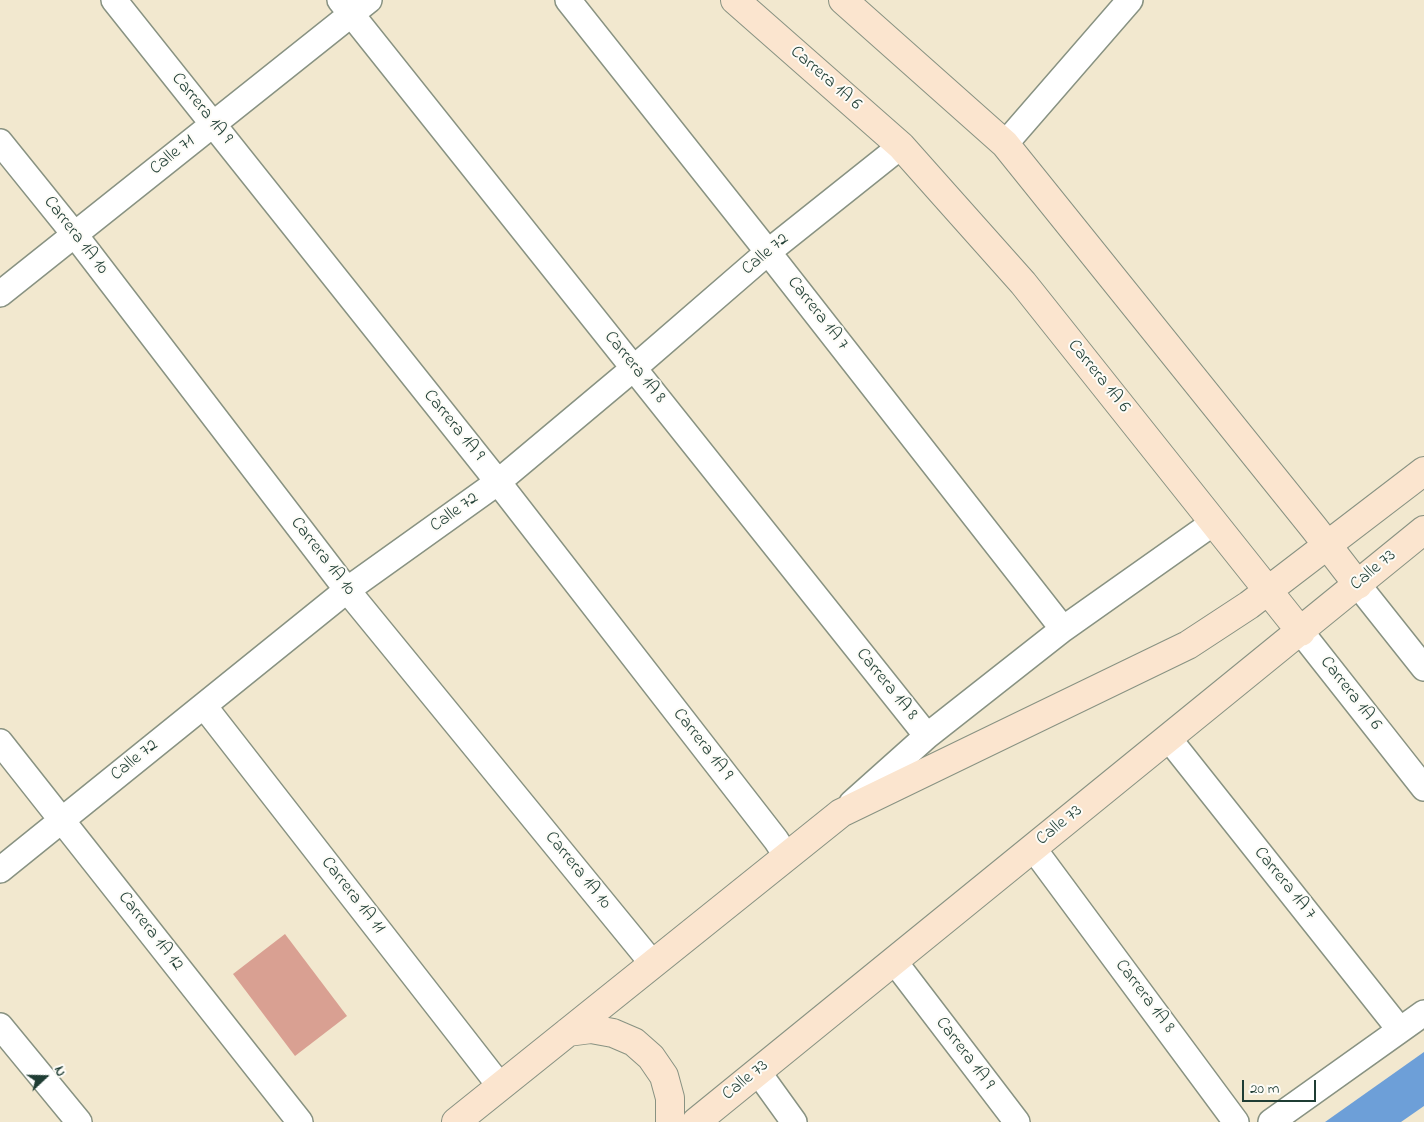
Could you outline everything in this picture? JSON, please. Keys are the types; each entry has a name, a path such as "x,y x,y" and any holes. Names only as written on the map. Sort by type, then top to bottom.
{"main road":[{"name":"Carrera 1A 6","path":"735,0 901,146 1023,283 1213,523 1272,586 1306,627"},
{"path":"843,0 1005,144 1353,589"},
{"path":"456,1122 841,813 1188,645 1249,604 1424,472"},
{"name":"Calle 73","path":"696,1122 1424,530"},
{"path":"568,1032 591,1029 613,1033 634,1042 651,1057 664,1076 670,1098 670,1122"}],"street":[{"name":"Carrera 1A 9","path":"114,0 498,482 787,856"},
{"name":"Carrera 1A 7","path":"568,0 1063,628"},
{"path":"1005,144 1121,3"},
{"name":"Calle 71","path":"0,294 213,124 354,5"},
{"name":"Carrera 1A 8","path":"354,5 634,368 927,736"},
{"name":"Carrera 1A 10","path":"0,142 75,235 347,590 653,964"},
{"name":"Calle 72","path":"0,870 347,590 498,482 768,252 901,146"},
{"path":"841,813 927,736 1063,628 1213,523"},
{"path":"1353,589 1424,668"},
{"name":"Carrera 1A 6","path":"1306,627 1424,788"},
{"name":"Carrera 1A 11","path":"204,706 500,1086"},
{"name":"Carrera 1A 7","path":"1169,739 1400,1030"},
{"name":"Carrera 1A 12","path":"0,742 300,1122"},
{"name":"Carrera 1A 8","path":"1033,848 1236,1122"},
{"name":"Carrera 1A 9","path":"894,961 1016,1122"},
{"path":"1270,1122 1424,1013"},
{"path":"0,1026 78,1122"},
{"path":"758,1072 794,1122"}],"water":[{"path":"1424,1052 1424,1106 1401,1122 1325,1122"}],"building":[{"path":"285,934 347,1016 295,1056 233,974"}]}
